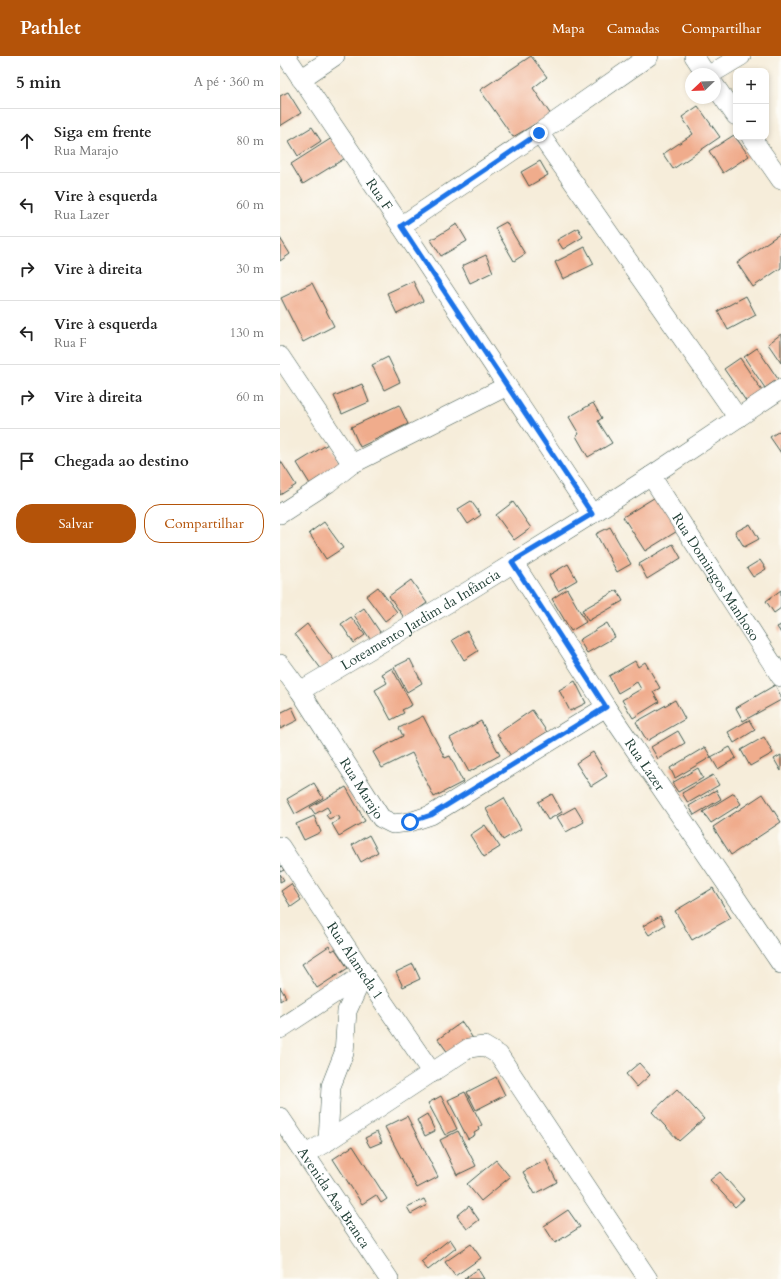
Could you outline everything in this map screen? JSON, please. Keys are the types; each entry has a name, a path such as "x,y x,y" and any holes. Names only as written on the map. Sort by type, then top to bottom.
{"street":[{"name":"Rua F","path":"286,56 592,514"},
{"path":"301,79 335,56"},
{"path":"401,226 539,133 649,56"},
{"path":"694,56 702,68"},
{"path":"721,68 741,56"},
{"path":"721,95 733,112"},
{"path":"539,133 738,418"},
{"path":"753,140 781,180"},
{"path":"280,356 352,464"},
{"path":"280,514 352,464 507,386"},
{"name":"Loteamento Jardim da Infância","path":"300,690 463,594 512,562 592,514 781,389"},
{"name":"Rua Domingos Manhoso","path":"651,476 781,677"},
{"name":"Rua Lazer","path":"512,562 606,707 781,964"},
{"name":"Rua Marajo","path":"281,669 300,690 381,818 393,824 410,822 431,815 606,707"},
{"name":"Rua Alameda 1","path":"280,846 364,974 432,1073"},
{"path":"280,1029 364,974"},
{"path":"328,1141 331,1086 344,1053 347,1011 364,974"},
{"path":"306,1154 469,1048 484,1046 499,1055 648,1279"},
{"name":"Avenida Asa Branca","path":"280,1117 388,1279"}],"building":[{"path":"531,56 547,77 533,88 551,115 513,137 480,90"},
{"path":"288,92 301,113 280,126 280,96"},
{"path":"698,106 720,137 673,169 663,154 693,134 682,117"},
{"path":"312,127 321,141 298,156 289,141"},
{"path":"335,136 347,157 303,184 291,164"},
{"path":"733,136 733,140 738,140 749,156 723,173 709,151"},
{"path":"540,161 548,175 529,186 521,172"},
{"path":"506,222 525,254 514,261 495,228"},
{"path":"457,224 467,241 441,256 431,240"},
{"path":"578,228 583,237 563,249 557,240"},
{"path":"781,233 781,268 753,287 737,263"},
{"path":"280,238 290,254 280,261"},
{"path":"585,247 594,264 563,279 555,262"},
{"path":"486,255 493,272 470,283 462,266"},
{"path":"413,281 423,301 397,314 387,293"},
{"path":"312,283 334,326 303,342 281,298"},
{"path":"746,296 756,315 728,330 718,311"},
{"path":"781,334 781,363 768,344"},
{"path":"757,348 778,379 765,388 744,357"},
{"path":"388,357 400,382 384,390 372,365"},
{"path":"740,358 762,391 746,401 724,369"},
{"path":"362,384 369,402 342,414 334,396"},
{"path":"593,403 602,418 598,421 612,443 588,457 576,436 579,434 569,417"},
{"path":"399,405 408,424 360,447 351,427"},
{"path":"781,430 781,453 770,437"},
{"path":"328,444 341,465 310,484 297,463"},
{"path":"280,460 296,485 280,495"},
{"path":"657,496 679,530 645,551 623,517"},
{"path":"471,501 481,515 468,524 458,509"},
{"path":"513,502 531,528 514,540 496,515"},
{"path":"324,522 343,548 326,559 309,533"},
{"path":"750,524 759,539 744,547 735,532"},
{"path":"610,527 631,564 617,572 596,534"},
{"path":"673,544 681,558 647,579 639,564"},
{"path":"760,560 766,569 753,577 747,568"},
{"path":"568,564 577,580 558,591 549,575"},
{"path":"411,580 427,603 405,619 389,596"},
{"path":"378,587 397,612 385,621 366,596"},
{"path":"567,589 586,622 571,631 552,599"},
{"path":"617,590 623,601 588,621 582,610"},
{"path":"781,590 781,608 774,613 766,601"},
{"path":"364,608 382,635 372,642 354,615"},
{"path":"351,617 365,635 354,643 341,624"},
{"path":"607,623 615,637 587,653 579,640"},
{"path":"307,624 334,660 322,670 295,634"},
{"path":"781,625 781,633 777,627"},
{"path":"467,631 478,651 464,660 452,640"},
{"path":"410,659 422,683 407,692 394,667"},
{"path":"635,661 638,667 645,662 660,688 653,692 659,702 633,718 622,700 641,689 637,682 618,693 609,676"},
{"path":"392,668 412,705 402,710 404,713 391,720 375,690 387,683 382,674"},
{"path":"575,681 586,703 570,711 559,690"},
{"path":"775,685 781,696 781,700 743,721 736,708"},
{"path":"675,700 685,719 647,741 636,722"},
{"path":"292,707 298,720 280,729 280,713"},
{"path":"532,710 547,732 511,756 497,734"},
{"path":"423,716 445,758 450,756 463,782 434,797 412,753 382,768 373,752 403,736 399,728"},
{"path":"749,720 755,730 734,743 728,732"},
{"path":"481,721 500,755 469,772 450,738"},
{"path":"678,731 685,743 658,759 651,747"},
{"path":"764,737 773,753 750,766 741,750"},
{"path":"705,747 711,757 675,778 670,768"},
{"path":"730,747 736,758 718,769 711,757"},
{"path":"593,752 607,776 591,786 576,763"},
{"path":"781,755 781,771 774,759"},
{"path":"698,768 703,778 678,792 672,783"},
{"path":"713,775 719,785 688,803 682,793"},
{"path":"314,783 323,798 295,814 287,799"},
{"path":"346,787 365,821 339,836 332,824 340,819 338,815 329,819 326,815 330,812 327,807 315,814 310,807"},
{"path":"716,790 721,799 694,815 689,806"},
{"path":"734,793 741,804 711,823 703,812"},
{"path":"552,794 562,812 548,820 538,802"},
{"path":"763,794 781,822 731,855 713,827"},
{"path":"504,798 521,829 503,840 486,809"},
{"path":"575,807 584,822 566,832 557,817"},
{"path":"314,816 321,832 304,840 296,824"},
{"path":"485,825 500,847 484,857 470,835"},
{"path":"369,835 378,852 361,862 352,845"},
{"path":"280,864 284,870 280,872"},
{"path":"280,874 284,880 280,882"},
{"path":"291,884 301,900 291,907 281,891"},
{"path":"713,888 731,918 692,940 675,911"},
{"path":"660,916 665,925 649,935 643,926"},
{"path":"329,946 332,951 335,949 348,968 317,988 302,964"},
{"path":"413,964 420,979 403,987 396,972"},
{"path":"280,987 286,997 280,1001"},
{"path":"462,1022 474,1040 451,1057 438,1039"},
{"path":"639,1063 650,1075 637,1087 626,1074"},
{"path":"496,1077 505,1095 476,1110 467,1092"},
{"path":"677,1089 704,1119 679,1141 652,1112"},
{"path":"465,1092 482,1125 478,1127 479,1130 474,1133 475,1135 468,1139 448,1100"},
{"path":"441,1096 457,1129 445,1135 428,1103"},
{"path":"427,1114 435,1131 425,1136 417,1120"},
{"path":"407,1116 438,1177 417,1188 385,1127"},
{"path":"458,1131 476,1166 457,1175 440,1140"},
{"path":"377,1132 382,1142 370,1147 365,1138"},
{"path":"353,1146 387,1199 381,1203 376,1195 362,1204 333,1159"},
{"path":"496,1160 510,1177 481,1201 467,1184"},
{"path":"546,1160 557,1182 535,1194 523,1172"},
{"path":"720,1172 744,1199 735,1207 710,1180"},
{"path":"424,1199 427,1205 411,1214 407,1207"},
{"path":"469,1206 479,1220 467,1229 457,1216"},
{"path":"568,1210 580,1227 555,1243 544,1226"},
{"path":"450,1239 456,1248 428,1270 421,1262"},
{"path":"471,1244 481,1258 455,1276 445,1262"},
{"path":"478,1269 484,1279 464,1279"}],"route":[{"path":"410,822 431,815 606,707 512,562 592,514 401,226 539,133"}]}
